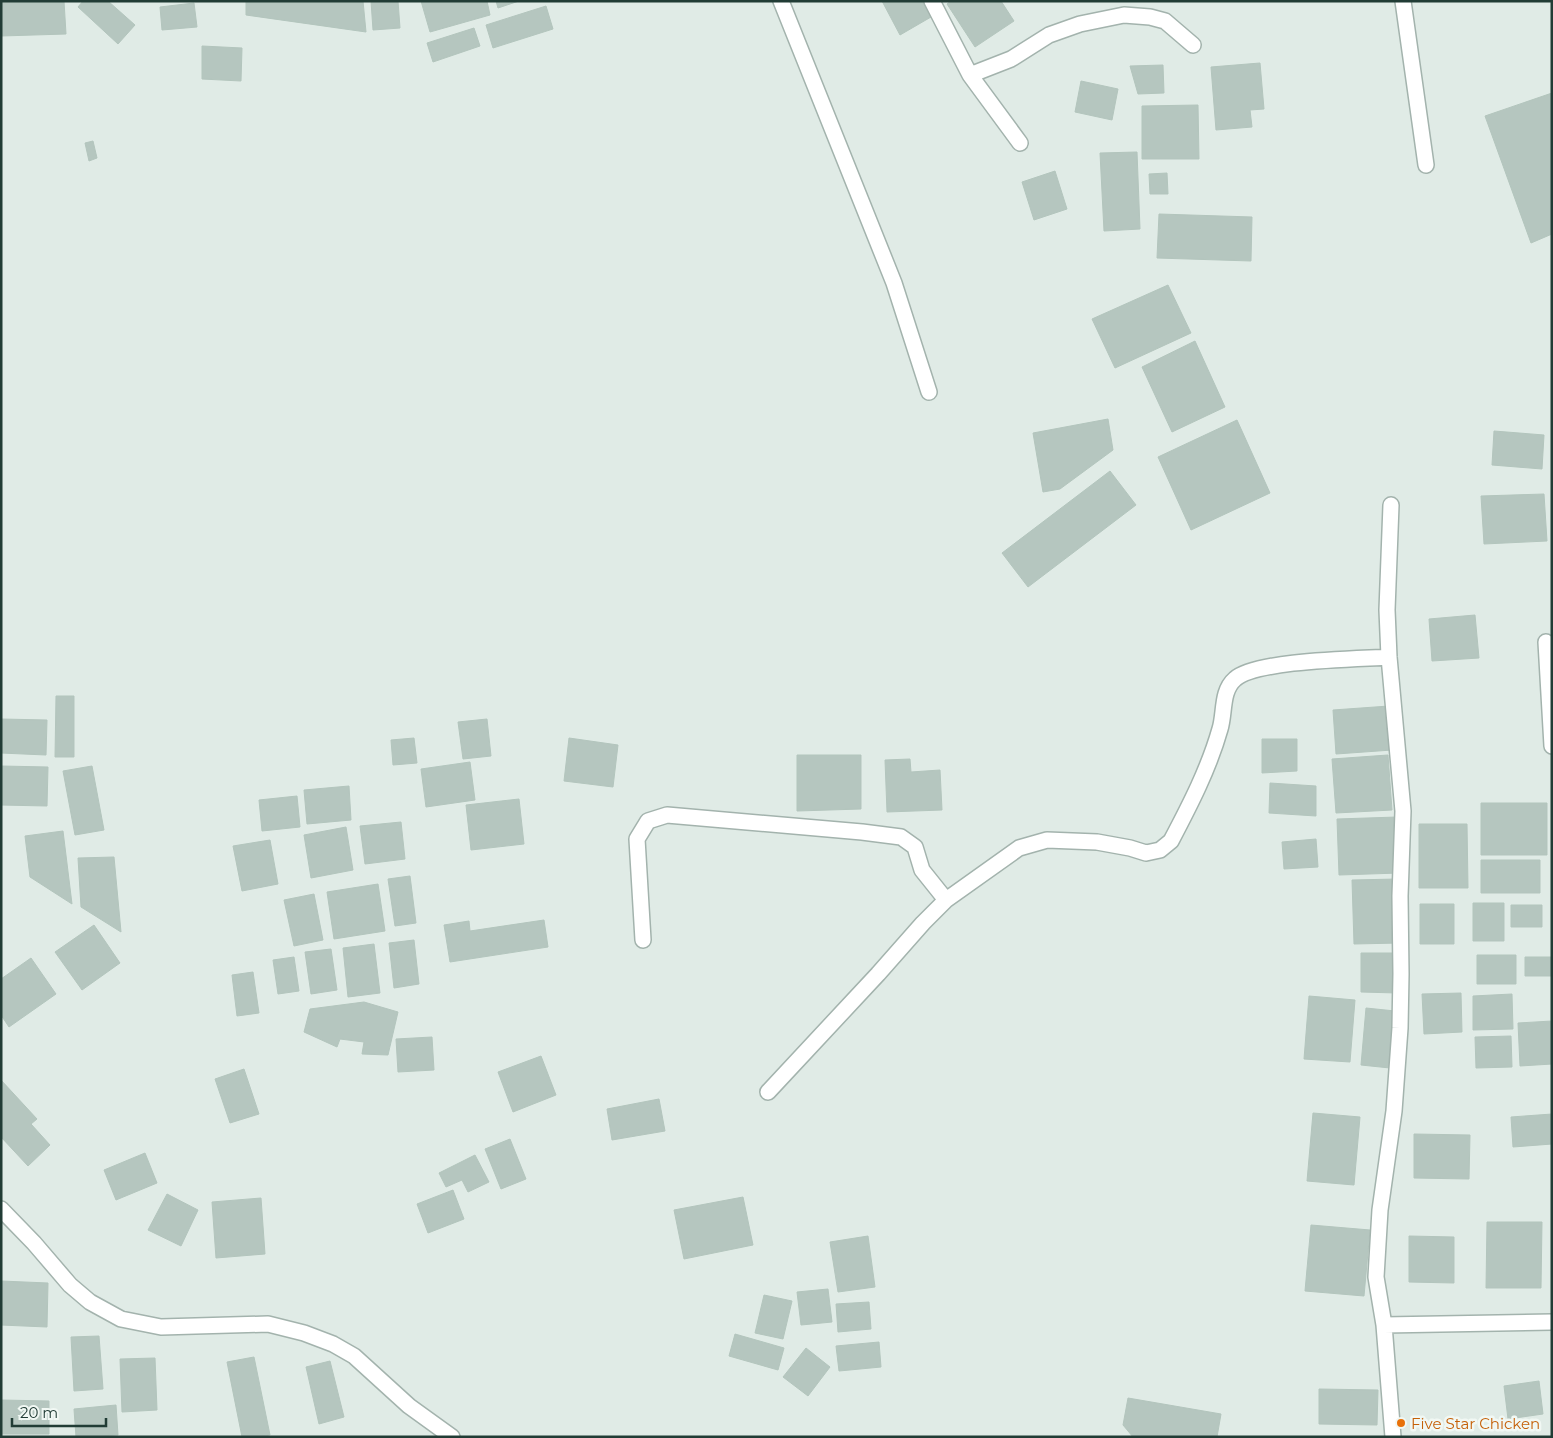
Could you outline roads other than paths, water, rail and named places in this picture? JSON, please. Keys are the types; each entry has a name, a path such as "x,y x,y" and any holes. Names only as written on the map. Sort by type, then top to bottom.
{"street":[{"path":"781,1 894,282 929,392"},
{"path":"932,1 970,75 1020,143"},
{"path":"1403,1 1426,165"},
{"path":"970,75 1010,59 1048,35 1080,24 1124,15 1150,16 1166,21 1193,45"},
{"path":"1391,505 1387,610 1389,657 1403,811 1400,896 1400,1028 1394,1111 1380,1210 1376,1277 1384,1326 1393,1437"},
{"path":"1546,642 1552,746"},
{"path":"768,1092 946,900 1019,848 1047,840 1097,842 1146,853 1160,850 1171,841 1210,761 1221,727 1226,691 1234,679 1247,672 1290,663 1389,657"},
{"path":"643,940 637,840 648,821 667,814 900,837 915,847 922,870 946,900"},
{"path":"1,1210 34,1243 70,1285 90,1302 121,1319 161,1327 268,1324 304,1333 334,1344 354,1356 409,1406 452,1437"},
{"path":"1384,1326 1552,1322"}],"place":[{"name":"Five Star Chicken","path":"1401,1423"}]}
